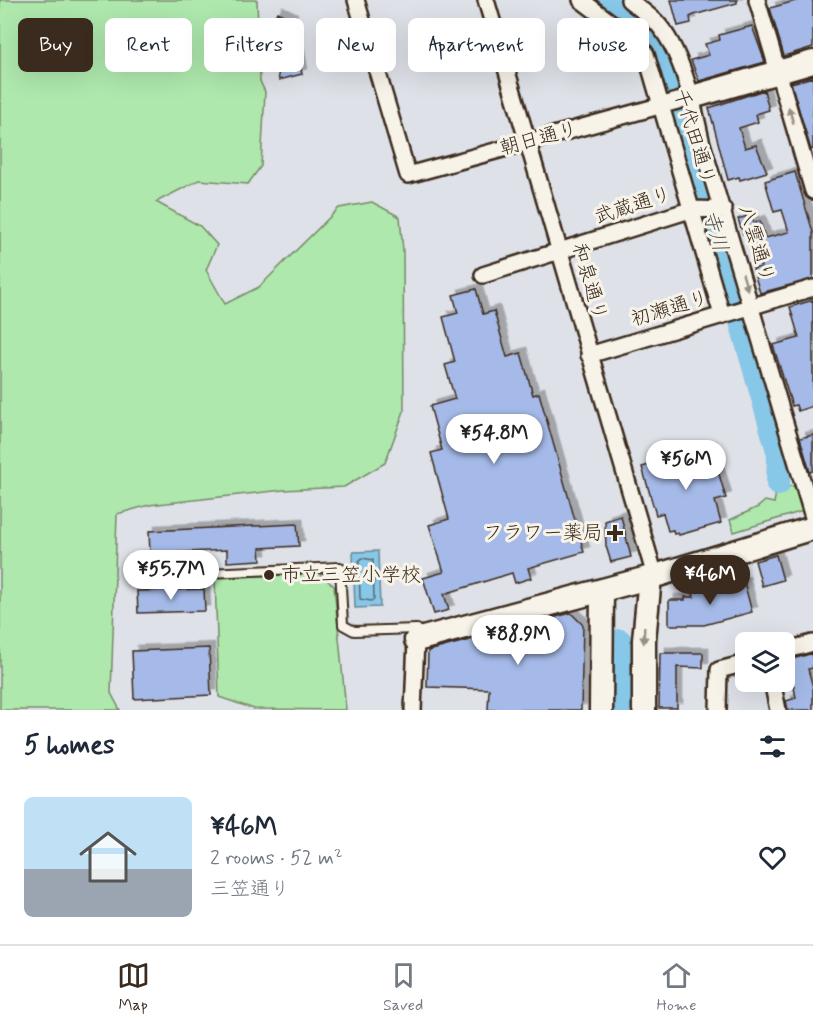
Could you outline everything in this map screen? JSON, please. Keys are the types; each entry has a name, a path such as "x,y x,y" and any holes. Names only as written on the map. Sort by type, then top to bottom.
{"street":[{"name":"朝日通り","path":"356,0 408,175 689,98"},
{"name":"和泉通り","path":"486,0 652,576"},
{"name":"千代田通り","path":"581,0 637,42 646,54 666,104 725,314"},
{"name":"八雲通り","path":"629,0 656,22 676,56 813,517"},
{"path":"757,0 813,191"},
{"path":"689,98 813,63"},
{"path":"696,209 720,210"},
{"name":"武蔵通り","path":"483,275 696,209"},
{"path":"749,307 813,288"},
{"name":"初瀬通り","path":"589,355 749,307"},
{"path":"413,710 416,634 602,590 813,529 813,523"},
{"path":"644,710 644,640 652,576"},
{"path":"602,590 602,710"},
{"path":"795,648 813,643"},
{"path":"718,710 719,670 735,666"},
{"path":"774,692 778,710"}],"lane":[{"path":"185,574 340,567 343,625 354,631 416,634"}],"green space":[{"path":"0,0 257,0 258,18 204,18 204,72 260,72 260,81 265,92 261,166 248,184 199,180 156,202 200,226 217,245 206,270 225,304 259,287 339,208 372,202 400,217 403,251 404,411 385,463 344,487 283,490 149,505 117,514 111,693 120,710 0,710"},
{"path":"796,486 803,511 734,532 730,520 758,507 765,501 774,503 777,487"},
{"path":"318,573 334,586 346,710 254,709 219,697 215,578"}],"water":[{"path":"378,551 380,607 355,608 353,552"}],"building":[{"path":"671,0 737,0 737,3 694,15 690,17 691,23 678,26"},
{"path":"799,0 813,0 813,47 784,56 770,8"},
{"path":"277,12 290,18 274,18"},
{"path":"752,26 765,62 699,81 691,60 709,55 705,44 720,40 719,35"},
{"path":"278,72 302,72 302,74 279,80"},
{"path":"813,77 813,149 811,150 791,83"},
{"path":"764,90 769,110 756,114 758,122 739,128 745,148 756,145 767,172 740,180 739,177 728,180 709,108"},
{"path":"795,172 813,232 813,279 760,293 753,269 761,267 751,232 743,234 738,219 751,215 754,223 760,221 765,238 789,232 782,210 774,212 765,181"},
{"path":"476,289 483,314 494,311 507,357 521,353 533,395 539,393 584,552 528,568 531,578 515,583 512,573 444,594 449,610 434,614 423,578 444,572 429,525 449,519 431,453 442,450 430,406 455,399 445,365 455,362 443,317 458,313 453,295"},
{"path":"813,300 813,406 798,411 796,405 792,406 773,345 799,338 790,307"},
{"path":"813,435 813,471 810,472 800,438"},
{"path":"711,447 726,498 715,501 721,523 679,535 674,534 673,530 668,531 663,513 656,515 642,467"},
{"name":"フラワー薬局","path":"621,516 631,557 611,562 606,546 605,521"},
{"path":"297,524 299,546 260,548 261,560 227,562 227,550 150,554 149,531"},
{"path":"776,555 783,580 762,586 755,561"},
{"path":"744,582 752,612 704,625 669,625 669,600 685,600 685,597 694,597 693,592"},
{"path":"204,589 205,611 138,613 137,591"},
{"path":"571,613 583,625 581,710 488,710 489,689 427,687 428,651"},
{"path":"209,648 211,695 134,699 132,651"},
{"path":"660,653 703,653 703,668 677,667 677,708 659,708"},
{"path":"813,653 813,668 808,669 813,687 813,710 788,710 786,701 796,698 795,658"}],"waterway":[{"name":"寺川","path":"608,0 646,34 665,57 779,454 778,484"},
{"name":"寺川","path":"619,710 620,641"}],"place":[{"name":"フラワー薬局","path":"615,533"},
{"name":"市立三笠小学校","path":"269,575"}]}
